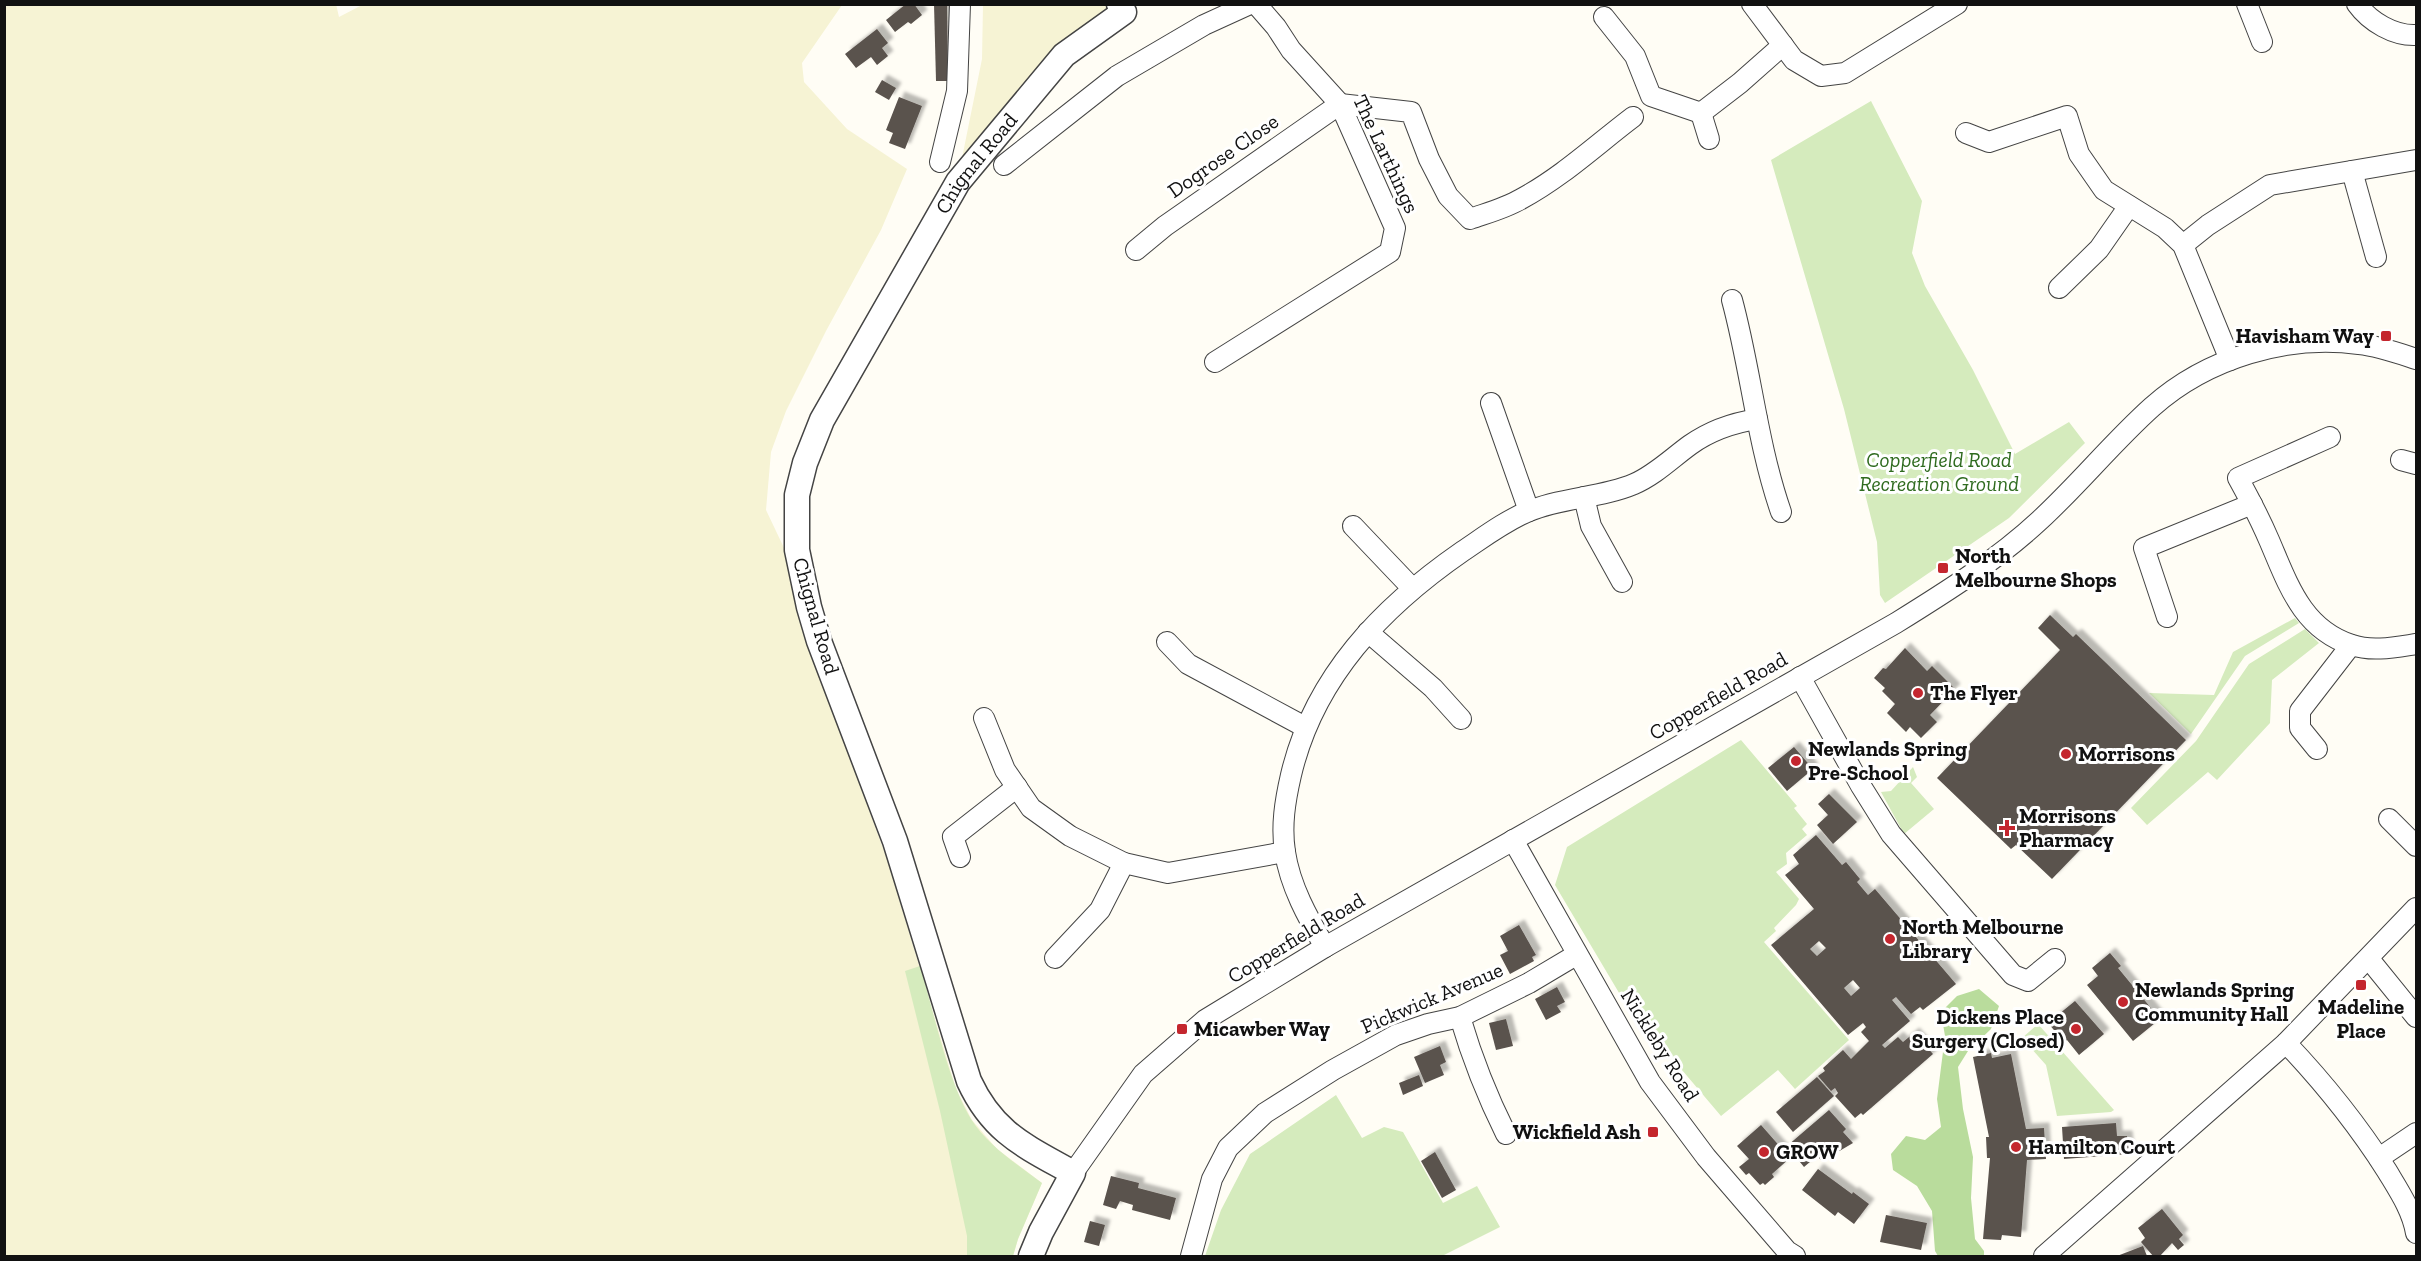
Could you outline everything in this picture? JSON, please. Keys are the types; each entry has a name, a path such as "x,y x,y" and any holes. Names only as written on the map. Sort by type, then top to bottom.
{"street":[{"name":"Chignal Road","path":"940,162 957,91 960,4"},
{"path":"1004,165 1117,76 1204,25 1250,4"},
{"name":"The Larthings","path":"1215,362 1390,252 1395,228 1340,104 1292,50 1256,4"},
{"path":"1752,4 1794,60 1821,76 1845,73 1957,4"},
{"path":"2247,4 2262,42"},
{"path":"2357,4 2367,18 2405,36 2416,35"},
{"name":"Chignal Road","path":"1073,1173 1008,1134 991,1119 979,1102 969,1081 895,841 812,618 801,573 795,527 797,495 805,464 822,420 958,182 1064,55 1127,7"},
{"path":"1604,17 1635,56 1651,96 1701,113"},
{"path":"1701,113 1740,83 1783,45"},
{"path":"1340,104 1411,112 1429,159 1448,196 1470,219 1520,200 1567,171 1580,158 1633,117"},
{"name":"Dogrose Close","path":"1136,250 1165,226 1340,104"},
{"path":"1701,113 1709,139"},
{"path":"1966,133 1989,142 2067,116 2079,154 2104,190 2165,228 2183,245 2230,360"},
{"path":"2183,245 2208,225 2270,185 2416,160"},
{"path":"2352,171 2376,257"},
{"path":"2059,288 2098,249 2129,206"},
{"path":"1732,300 1749,370 1763,454 1780,512"},
{"name":"Copperfield Road","path":"1073,1173 1143,1074 1204,1020 1325,947 1896,623 1981,567 2038,522 2152,407 2192,378 2230,360 2265,350 2325,341 2361,344 2416,359"},
{"path":"1491,404 1529,511"},
{"path":"1325,947 1302,904 1285,852 1283,830 1286,794 1305,727 1330,681 1368,632 1412,588 1487,535 1529,511 1635,484 1706,434 1732,423 1757,419"},
{"path":"2330,437 2238,477 2301,609 2319,628 2351,645 2373,648 2416,644"},
{"path":"1584,497 1591,526 1622,582"},
{"path":"2167,617 2144,548 2252,504"},
{"path":"1353,526 1412,588"},
{"path":"1368,632 1432,688 1461,719"},
{"path":"1167,642 1188,664 1305,727"},
{"path":"2317,749 2300,729 2300,711 2351,645"},
{"path":"1800,677 1861,786 1891,834 2013,975 2028,981 2055,959"},
{"path":"984,718 1005,770 1031,807 1070,836 1125,863 1168,873 1285,852"},
{"path":"960,857 953,837 1017,787"},
{"path":"2389,819 2416,846"},
{"name":"Nickleby Road","path":"1513,840 1576,955 1650,1082 1706,1157 1746,1201 1788,1255"},
{"path":"1056,958 1100,910 1125,863"},
{"path":"2044,1257 2286,1043 2416,908"},
{"name":"Pickwick Avenue","path":"1191,1257 1212,1179 1228,1148 1265,1113 1333,1070 1396,1035 1428,1024 1460,1017 1529,983 1576,955"},
{"path":"2369,959 2416,1017"},
{"path":"1460,1017 1488,1099 1506,1134"},
{"path":"2286,1043 2333,1094 2379,1158 2403,1197 2414,1220 2416,1233"},
{"path":"2379,1158 2416,1134"},
{"path":"1031,1257 1041,1232 1073,1173"}],"shaded area":[{"path":"336,4 339,17 364,4 842,5 802,63 804,82 847,129 907,169 881,230 786,411 771,452 766,510 785,550 807,639 888,862 956,1089 972,1120 997,1149 1042,1183 1013,1256 5,1256 5,5"},
{"path":"983,5 1123,5 1109,13 962,158 982,59"}],"green space":[{"name":"Copperfield Road Recreation Ground","path":"1871,101 1922,201 1912,253 1925,286 1973,370 2015,454 2069,422 2085,443 2009,518 1885,603 1880,595 1877,542 1844,409 1771,160"},
{"path":"2295,618 2299,623 2245,656 2191,734 2149,693 2214,695 2233,652"},
{"path":"2305,629 2319,643 2272,680 2270,723 2217,780 2208,772 2147,825 2131,808 2196,741 2249,664"},
{"path":"1741,740 1797,806 1794,808 1807,824 1802,829 1807,835 1786,853 1787,864 1776,872 1799,899 1774,928 1776,931 1764,942 1849,1040 1795,1089 1778,1070 1721,1116 1654,1037 1647,1040 1555,885 1567,847"},
{"path":"1913,767 1917,777 1911,783 1934,809 1904,834 1881,792 1891,791"},
{"path":"920,966 948,1065 962,1103 978,1129 994,1146 1042,1183 1013,1256 967,1256 967,1236 940,1111 905,971"},
{"path":"1979,989 1999,1006 1991,1029 1968,1051 1958,1067 1963,1109 1973,1157 1971,1198 1975,1239 1984,1251 1984,1256 1938,1256 1935,1251 1932,1211 1917,1186 1893,1170 1891,1154 1906,1136 1925,1140 1941,1127 1937,1099 1945,1036 1941,1012 1957,996"},
{"path":"2038,1024 2114,1110 2057,1116 2046,1065 2022,1038"},
{"path":"1336,1095 1362,1138 1384,1127 1403,1132 1443,1203 1477,1186 1500,1227 1442,1256 1205,1256 1221,1210 1250,1154"}],"building":[{"path":"906,4 914,4 922,15 895,32 886,20"},
{"path":"934,4 947,4 948,81 936,81"},
{"path":"877,29 888,43 882,48 888,56 877,65 871,57 856,68 845,54"},
{"path":"882,80 896,88 889,100 875,92"},
{"path":"899,97 922,106 905,149 889,143 893,133 886,130"},
{"name":"Morrisons","path":"2050,615 2073,637 2076,634 2186,740 2052,879 2016,845 2011,849 1937,778 2060,650 2038,628"},
{"name":"The Flyer","path":"1905,648 1927,671 1932,666 1955,689 1930,715 1937,722 1921,738 1910,727 1906,732 1887,713 1895,704 1882,691 1885,688 1874,678 1883,668 1886,669"},
{"path":"1794,747 1813,769 1787,791 1768,768"},
{"path":"1829,794 1857,822 1833,844 1817,825 1828,815 1818,804"},
{"path":"1816,835 1842,865 1846,862 1860,879 1857,882 1868,895 1875,889 1956,984 1923,1010 1920,1007 1911,1014 1896,997 1892,1000 1910,1021 1882,1045 1885,1048 1898,1037 1903,1042 1914,1033 1933,1054 1863,1115 1861,1113 1855,1118 1835,1096 1838,1093 1835,1088 1831,1091 1818,1076 1825,1071 1823,1068 1843,1050 1851,1059 1869,1041 1861,1032 1866,1027 1863,1023 1848,1035 1771,945 1814,909 1785,875 1799,864 1793,855","holes":["1819,941 1826,948 1817,956 1810,949","1853,980 1860,988 1851,996 1844,988"]},
{"path":"1519,925 1536,955 1532,957 1534,961 1510,974 1500,955 1508,951 1500,936"},
{"name":"Newlands Spring Community Hall","path":"2110,953 2121,966 2118,968 2160,1019 2133,1041 2087,985 2098,976 2092,968"},
{"path":"1557,987 1565,1002 1557,1006 1561,1012 1546,1020 1535,999"},
{"name":"Dickens Place Surgery (Closed)","path":"2075,1001 2104,1034 2079,1055 2067,1040 2064,1042 2048,1023"},
{"path":"1506,1019 1513,1046 1496,1050 1489,1023"},
{"path":"1440,1046 1446,1062 1440,1065 1444,1075 1425,1083 1414,1057"},
{"name":"Hamilton Court","path":"1991,1053 1992,1058 2011,1054 2026,1129 2044,1128 2046,1159 2027,1160 2021,1237 2002,1235 2001,1240 1983,1239 1990,1158 1987,1158 1986,1137 1989,1137 1973,1057"},
{"path":"1419,1075 1423,1086 1403,1095 1399,1083"},
{"path":"1817,1077 1834,1096 1793,1132 1776,1112"},
{"path":"1829,1110 1846,1129 1843,1132 1853,1143 1836,1153 1834,1151 1822,1161 1817,1156 1804,1167 1787,1146"},
{"path":"2116,1123 2117,1136 2127,1136 2129,1154 2064,1159 2062,1127"},
{"name":"GROW","path":"1761,1125 1790,1158 1772,1174 1774,1177 1765,1185 1763,1183 1760,1185 1749,1173 1746,1175 1739,1167 1749,1159 1737,1146"},
{"path":"1435,1152 1456,1190 1442,1198 1421,1161"},
{"path":"1818,1169 1869,1204 1854,1224 1838,1212 1835,1216 1802,1190"},
{"path":"1111,1176 1139,1183 1138,1188 1176,1198 1170,1220 1132,1210 1133,1205 1120,1201 1116,1209 1103,1205"},
{"path":"2162,1209 2183,1235 2179,1239 2184,1245 2178,1250 2172,1243 2160,1256 2153,1256 2141,1242 2145,1238 2138,1228"},
{"path":"1886,1215 1927,1223 1921,1250 1880,1242"},
{"path":"1090,1221 1105,1225 1099,1246 1084,1242"},
{"path":"2143,1246 2147,1256 2117,1256"}],"place":[{"name":"Havisham Way","path":"2386,336"},
{"name":"North Melbourne Shops","path":"1943,568"},
{"name":"The Flyer","path":"1918,693"},
{"name":"Morrisons","path":"2066,754"},
{"name":"Newlands Spring Pre-School","path":"1796,761"},
{"name":"Morrisons Pharmacy","path":"2007,828"},
{"name":"North Melbourne Library","path":"1890,939"},
{"name":"Madeline Place","path":"2361,985"},
{"name":"Newlands Spring Community Hall","path":"2123,1002"},
{"name":"Micawber Way","path":"1182,1029"},
{"name":"Dickens Place Surgery (Closed)","path":"2076,1029"},
{"name":"Wickfield Ash","path":"1653,1132"},
{"name":"Hamilton Court","path":"2016,1147"},
{"name":"GROW","path":"1764,1152"}]}
